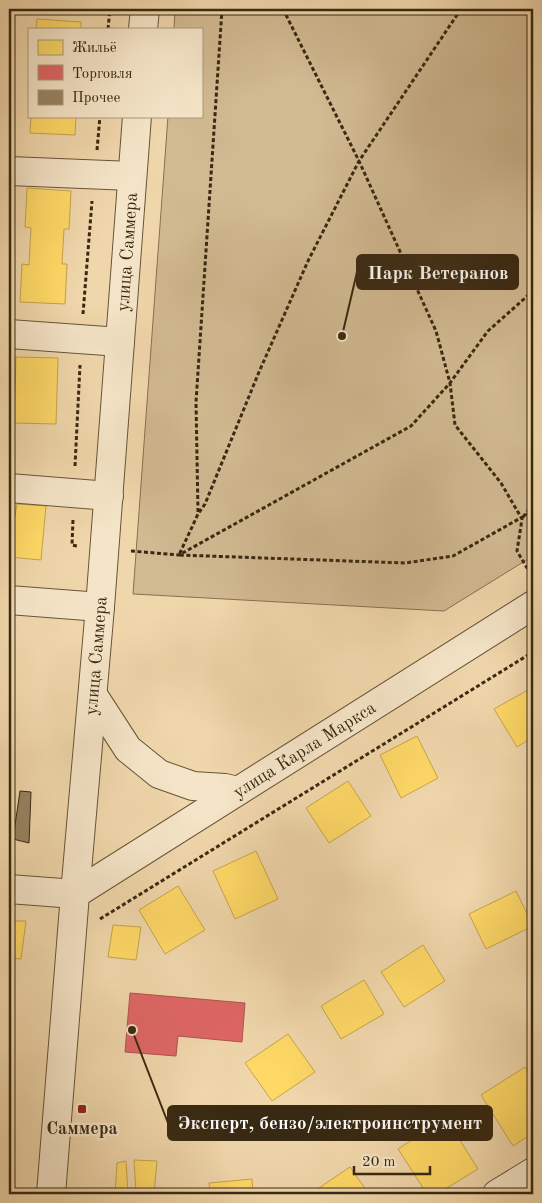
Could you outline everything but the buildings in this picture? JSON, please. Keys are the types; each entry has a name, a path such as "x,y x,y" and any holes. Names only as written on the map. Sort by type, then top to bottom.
{"street":[{"path":"144,28 145,9"},
{"name":"улица Саммера","path":"51,1194 105,549 137,118"},
{"path":"9,171 132,176"},
{"path":"9,334 120,342"},
{"path":"9,488 109,496"},
{"path":"9,600 100,607"},
{"name":"улица Карла Маркса","path":"75,894 238,791 531,612"},
{"path":"93,695 128,749 159,774 193,786 226,788 238,791"},
{"path":"9,889 75,894"},
{"path":"497,1194 533,1172"}],"path":[{"path":"108,28 110,9"},
{"path":"198,514 196,402 222,9"},
{"path":"283,9 360,161 436,331 450,383 455,425 501,484 522,519"},
{"path":"179,555 198,514 205,504 259,372 308,261 360,161 461,9"},
{"path":"179,555 411,426 450,383 488,331 533,291"},
{"path":"533,504 522,519 517,551 533,578"},
{"path":"105,549 179,555 405,563 453,556 522,519 533,511"},
{"path":"92,924 533,652"}],"shaded area":[{"path":"175,9 533,9 533,556 444,611 133,594 168,118 202,118 202,28 174,28"}],"place":[{"name":"Парк Ветеранов","path":"342,336"},
{"name":"Эксперт, бензо/электроинструмент","path":"132,1030"},
{"name":"Саммера","path":"82,1109"}]}
